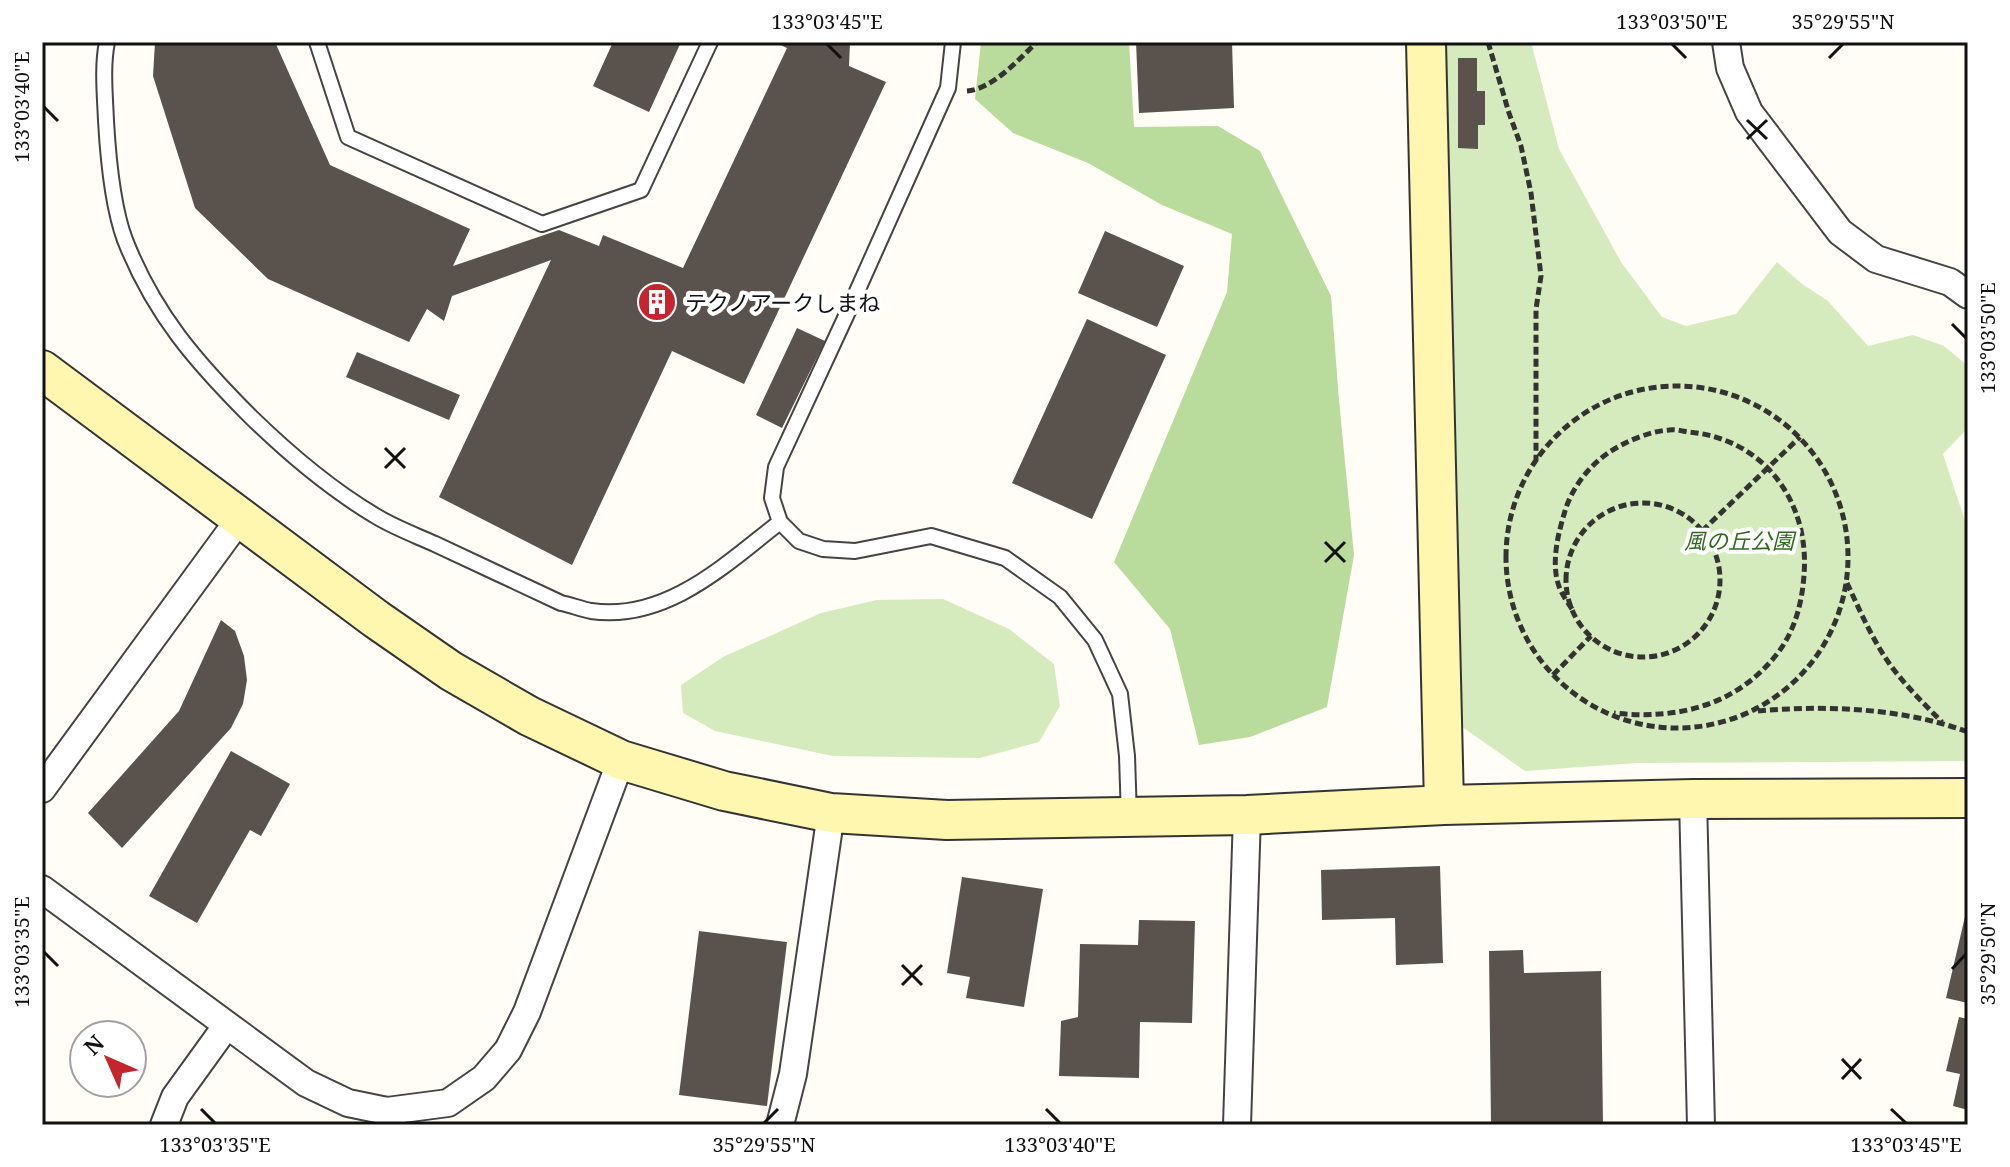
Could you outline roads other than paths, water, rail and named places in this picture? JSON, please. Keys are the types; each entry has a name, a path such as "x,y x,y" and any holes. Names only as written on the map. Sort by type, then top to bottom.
{"street":[{"path":"1426,42 1444,805"},
{"path":"1726,42 1730,68 1749,112 1840,232 1876,259 1950,282 1968,295"},
{"path":"42,370 376,619 451,671 529,716 621,760 724,791 831,813 947,820 1247,815 1444,805 1693,799 1968,798"},
{"path":"42,789 241,517"},
{"path":"42,889 306,1083 348,1103 387,1111 448,1103 484,1078 508,1050 527,1012 621,760"},
{"path":"1693,799 1701,1125"},
{"path":"780,1125 793,1074 831,813"},
{"path":"1237,1125 1247,815"},
{"path":"164,1125 175,1097 227,1025"}],"lane":[{"path":"107,42 107,145 113,190 124,238 147,288 171,329 201,365 285,449 339,492 377,517 561,603 591,611 620,612 677,595 703,582 780,522"},
{"path":"317,42 348,137 542,224 641,190 710,42"},
{"path":"953,42 948,88 776,467 772,498 780,522 799,541 823,549 855,551 931,536 1005,558 1060,597 1095,640 1120,694 1127,756 1129,817"}],"place":[{"name":"テクノアークしまね","path":"657,302"}],"park label":[{"name":"風の丘公園","path":"1739,540"}]}
